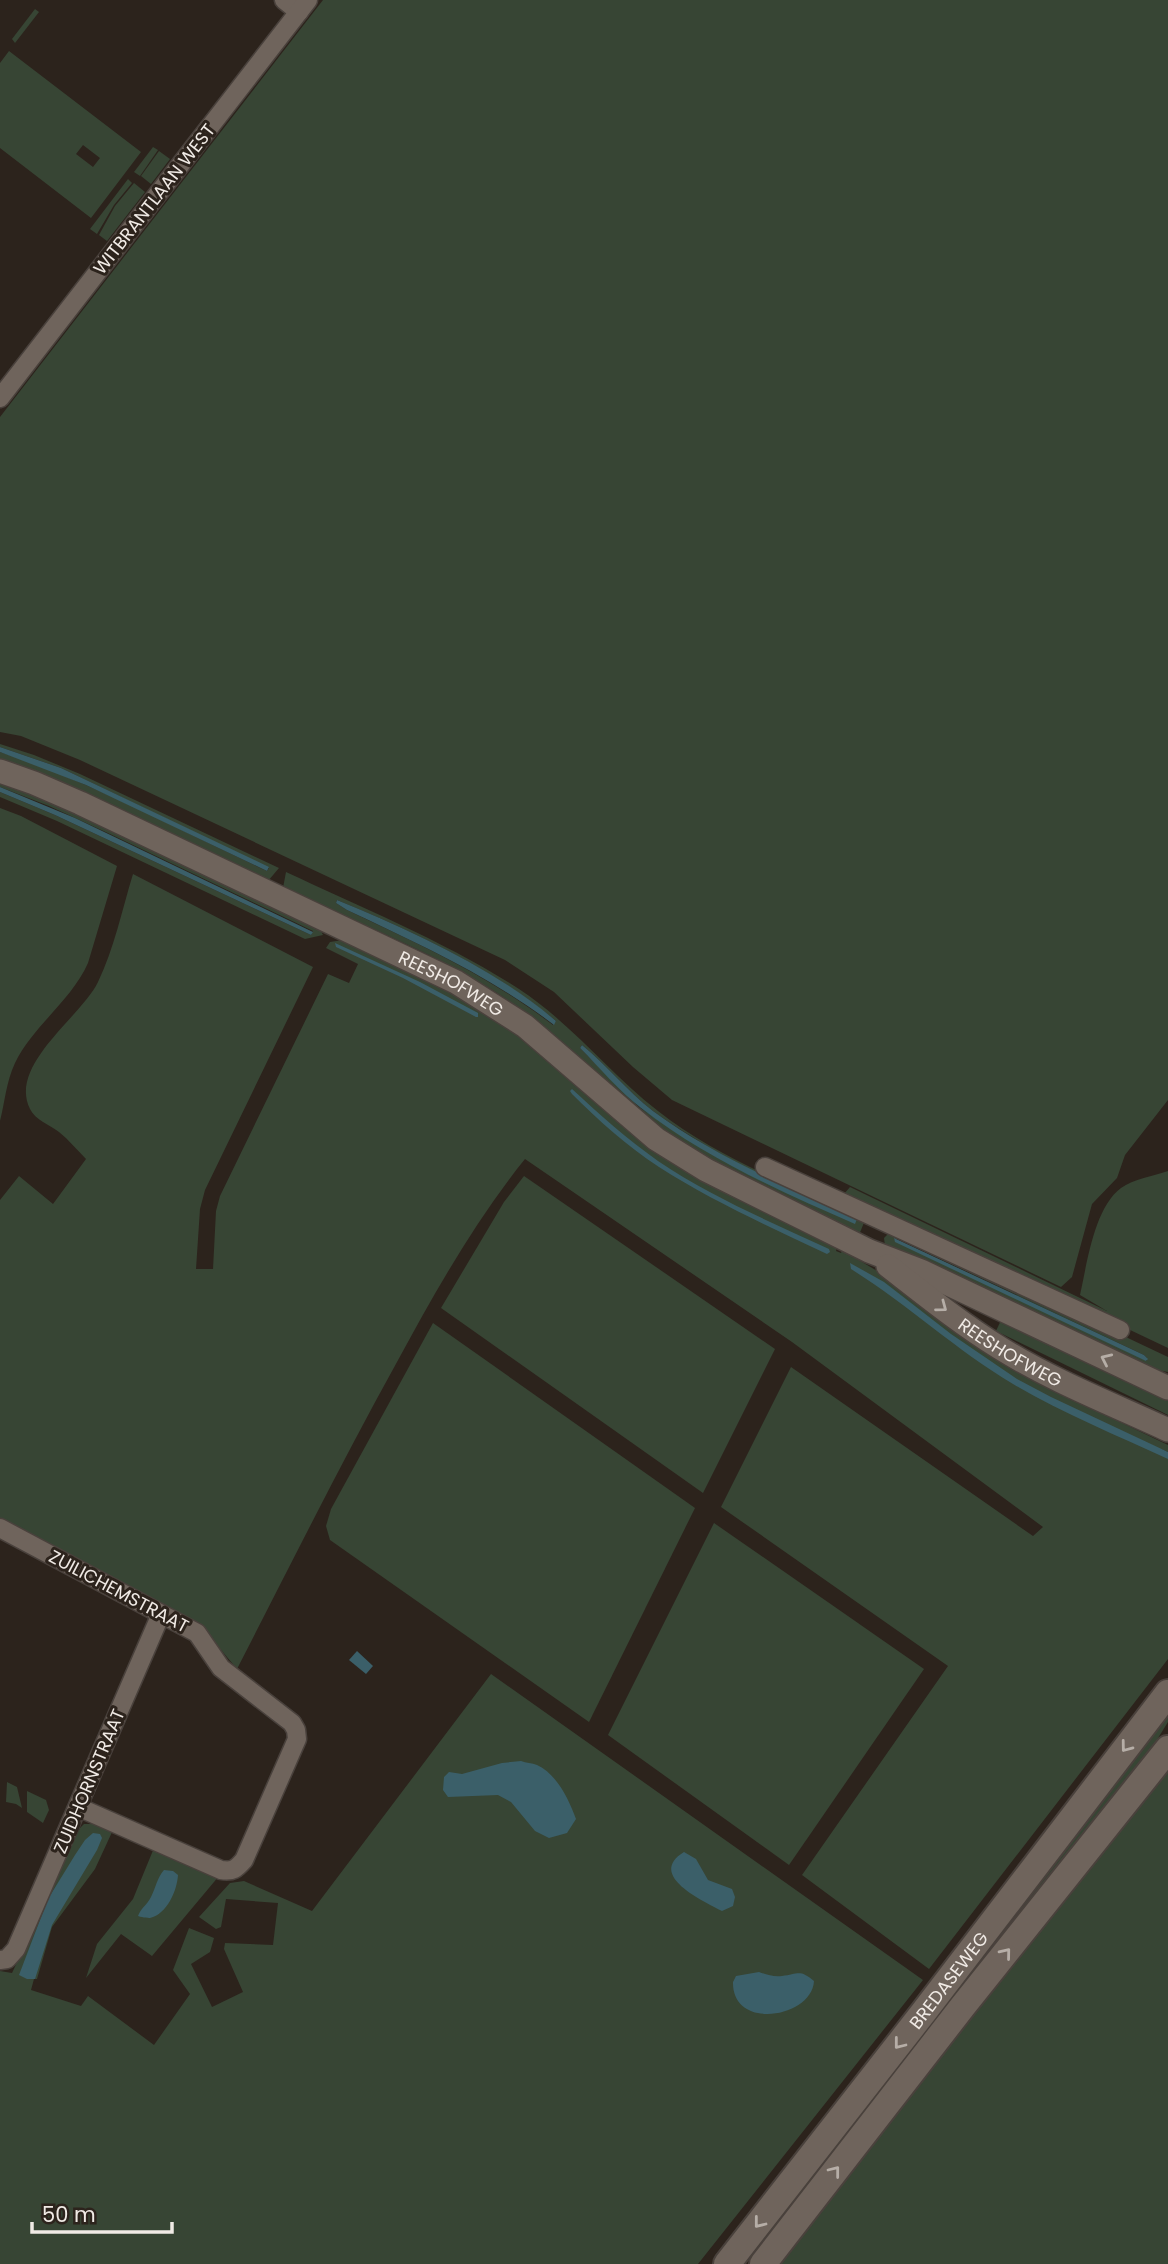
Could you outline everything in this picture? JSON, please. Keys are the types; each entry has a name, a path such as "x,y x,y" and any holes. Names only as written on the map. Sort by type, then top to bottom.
{"main road":[{"name":"BREDASEWEG","path":"727,2264 1168,1693"},
{"name":"BREDASEWEG","path":"763,2264 963,2006 1168,1749"},
{"path":"943,1987 952,1983 963,1985 966,1992 963,2006"}],"street":[{"path":"284,0 304,6"},
{"name":"WITBRANTLAAN WEST","path":"1,395 304,6"},
{"name":"REESHOFWEG","path":"0,771 80,803 456,982 525,1026 656,1139 706,1170 869,1251 921,1271 1168,1388"},
{"path":"765,1167 1120,1329"},
{"path":"869,1251 883,1222"},
{"name":"REESHOFWEG","path":"869,1251 999,1348 1038,1370 1168,1430"},
{"name":"ZUILICHEMSTRAAT","path":"0,1528 197,1633 221,1668 292,1723 296,1730 297,1739 244,1860 235,1870 220,1870 78,1807"},
{"name":"ZUIDHORNSTRAAT","path":"0,1960 6,1959 16,1949 161,1614"}],"green space":[{"path":"323,0 1168,0 1168,1100 1125,1155 1117,1178 1092,1204 1072,1277 1061,1287 672,1100 554,992 505,960 80,760 21,736 0,732 0,417"},
{"path":"35,9 39,12 15,43 12,39"},
{"path":"9,51 141,152 91,218 0,148 0,63","holes":["83,145 100,158 93,167 76,154"]},
{"path":"153,147 158,150 140,176 134,172"},
{"path":"159,151 170,159 151,184 141,176"},
{"path":"128,179 132,183 114,205 97,234 90,229"},
{"path":"134,183 145,192 107,241 99,235 115,206"},
{"path":"0,744 80,774 279,868 268,881 0,760 0,752 68,777 267,871 269,868 61,768 0,747"},
{"path":"0,782 29,792 320,929 323,935 305,939 57,821 0,797 0,792 55,815 311,935 313,931 110,834 0,787"},
{"path":"0,808 21,816 117,866 88,963 81,977 32,1037 15,1063 0,1121"},
{"path":"286,872 405,927 491,972 538,1002 658,1111 706,1144 732,1158 865,1220 859,1235 731,1172 657,1127 628,1104 572,1050 494,991 417,949 283,888","holes":["337,900 451,952 505,984 556,1021 553,1025 478,976 347,910 336,903","582,1045 653,1111 701,1143 856,1223 740,1169 685,1138 639,1107 580,1048"]},
{"path":"133,874 313,967 205,1190 200,1209 196,1269 213,1269 216,1211 220,1196 328,974 349,983 358,964 326,948 330,942 343,940 435,983 501,1021 540,1051 632,1133 690,1174 748,1205 828,1242 837,1247 836,1251 841,1253 842,1250 899,1284 1019,1372 1168,1445 1168,1452 1161,1449 1168,1454 1168,1659 929,1969 802,1875 948,1666 721,1507 791,1367 1033,1536 1043,1527 792,1342 525,1159 473,1232 426,1309 237,1669 201,1626 0,1519 0,1200 19,1176 53,1204 86,1159 63,1135 32,1113 26,1092 29,1076 37,1059 98,982 113,943"},
{"path":"1168,1171 1168,1348 844,1194 850,1187 1107,1311 1080,1295 1098,1222 1112,1197 1121,1188"},
{"path":"524,1176 775,1349 703,1493 441,1308 504,1202"},
{"path":"894,1233 1081,1322 1111,1330 1168,1357 1168,1372 1135,1366 885,1246 884,1238","holes":["894,1239 1144,1355 1147,1361"]},
{"path":"1002,1318 1168,1396 1168,1415 996,1331"},
{"path":"433,1323 695,1508 589,1722 330,1540 326,1526 331,1509"},
{"path":"714,1523 924,1669 789,1865 608,1735"},
{"path":"491,1674 923,1980 698,2264 0,2264 0,1971 12,1973 80,1828 84,1824 97,1824 113,1830 95,1869 52,1927 37,1979 34,1979 31,1990 81,2006 88,1996 154,2045 190,1994 173,1970 189,1928 214,1938 210,1952 191,1964 212,2007 243,1992 224,1949 225,1943 273,1945 278,1903 226,1899 221,1927 216,1929 199,1917 230,1883 244,1881 312,1911"},
{"path":"1168,1710 1168,1722 1132,1780 983,1967 975,1961"},
{"path":"1168,1767 1168,2264 776,2264"},
{"path":"7,1782 17,1787 22,1808 6,1802"},
{"path":"27,1791 46,1800 49,1810 43,1823 27,1812"},
{"path":"154,1848 219,1876 152,1956 121,1934 86,1978 97,1944 133,1899"}],"water":[{"path":"0,747 61,768 269,867 267,871 86,785 0,752"},
{"path":"0,787 75,818 313,932 311,935 0,792"},
{"path":"337,900 423,938 479,968 532,1002 556,1021 554,1025 479,976 347,910 336,903"},
{"path":"335,943 420,982 478,1013 478,1017 336,947"},
{"path":"582,1045 653,1111 701,1143 857,1219 855,1224 745,1173 691,1143 641,1108 617,1087 580,1048"},
{"path":"572,1089 635,1144 678,1174 829,1249 830,1252 827,1254 741,1213 659,1167 603,1123 572,1094"},
{"path":"894,1238 1148,1359 1146,1361 895,1242"},
{"path":"850,1263 884,1282 951,1334 1017,1379 1168,1452 1168,1459 1070,1414 1013,1384 851,1269"},
{"path":"357,1651 373,1666 366,1674 349,1660"},
{"path":"521,1761 544,1769 561,1788 576,1819 567,1833 549,1838 535,1831 511,1802 498,1795 448,1797 443,1790 444,1777 449,1772 462,1774 502,1763"},
{"path":"93,1833 100,1834 102,1838 97,1850 52,1925 35,1979 27,1979 19,1975 48,1899 85,1840"},
{"path":"684,1852 696,1859 708,1880 732,1889 735,1897 733,1906 722,1911 692,1894 674,1878 671,1870 674,1861"},
{"path":"164,1870 178,1875 170,1901 156,1916 138,1916 151,1897"},
{"path":"759,1972 776,1976 802,1974 814,1981 810,1994 800,2004 772,2014 758,2013 745,2008 736,1998 733,1982 736,1976"}]}
